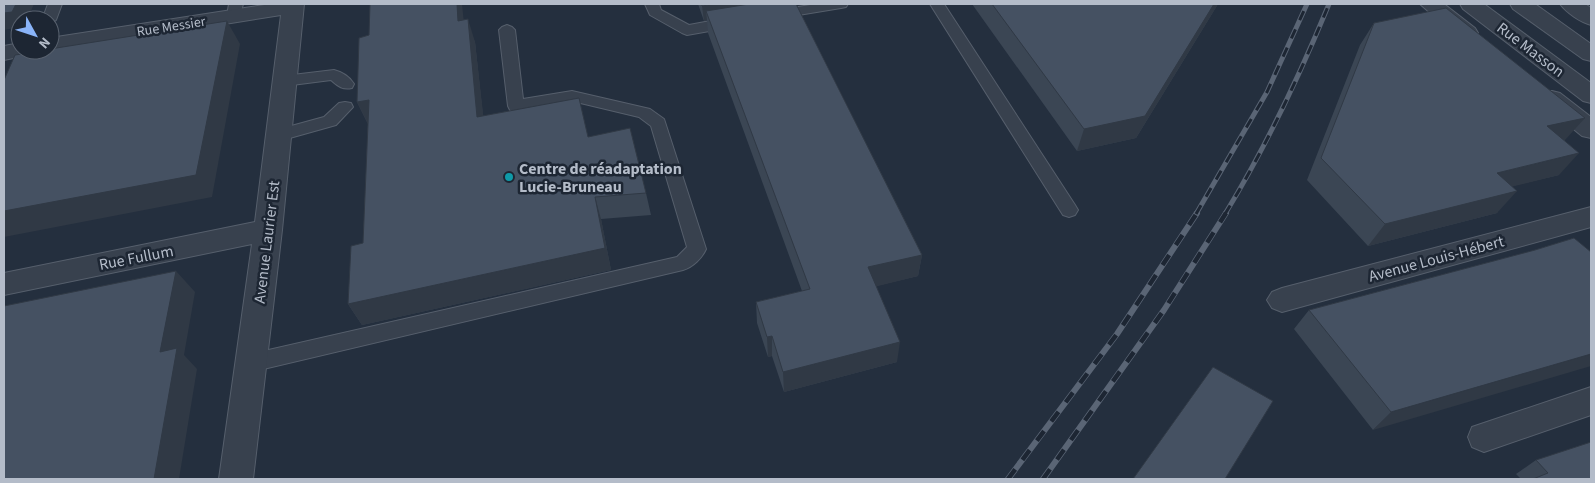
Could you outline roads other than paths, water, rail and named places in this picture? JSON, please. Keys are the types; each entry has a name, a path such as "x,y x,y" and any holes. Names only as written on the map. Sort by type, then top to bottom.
{"street":[{"name":"Rue Masson","path":"1431,4 1485,47"},
{"name":"Rue Masson","path":"1471,4 1591,95"},
{"name":"Rue Masson","path":"1521,4 1591,54"},
{"path":"1571,4 1591,18"},
{"name":"Rue Messier","path":"60,43 235,10 292,5"},
{"name":"Avenue Laurier Est","path":"236,479 268,230 292,5"},
{"name":"Rue Masson","path":"1538,89 1591,130"},
{"name":"Avenue Louis-Hébert","path":"1282,300 1591,217"},
{"name":"Rue Fullum","path":"4,284 268,230"},
{"path":"1484,437 1591,401"}],"lane":[{"path":"652,4 655,12 687,30 745,20"},
{"path":"764,17 841,4"},
{"path":"937,4 1070,210"},
{"path":"251,363 683,263 697,249 658,123 644,114 572,96 516,106 506,30"},
{"path":"284,81 334,75 346,84"},
{"path":"279,135 330,121 345,106"}],"railway":[{"path":"1196,214 1267,92 1307,4"},
{"path":"1225,214 1281,111 1329,4"},
{"path":"1008,479 1117,334 1197,213"},
{"path":"1043,479 1164,310 1226,213"}],"place":[{"name":"Centre de réadaptation Lucie-Bruneau","path":"509,177"}]}
